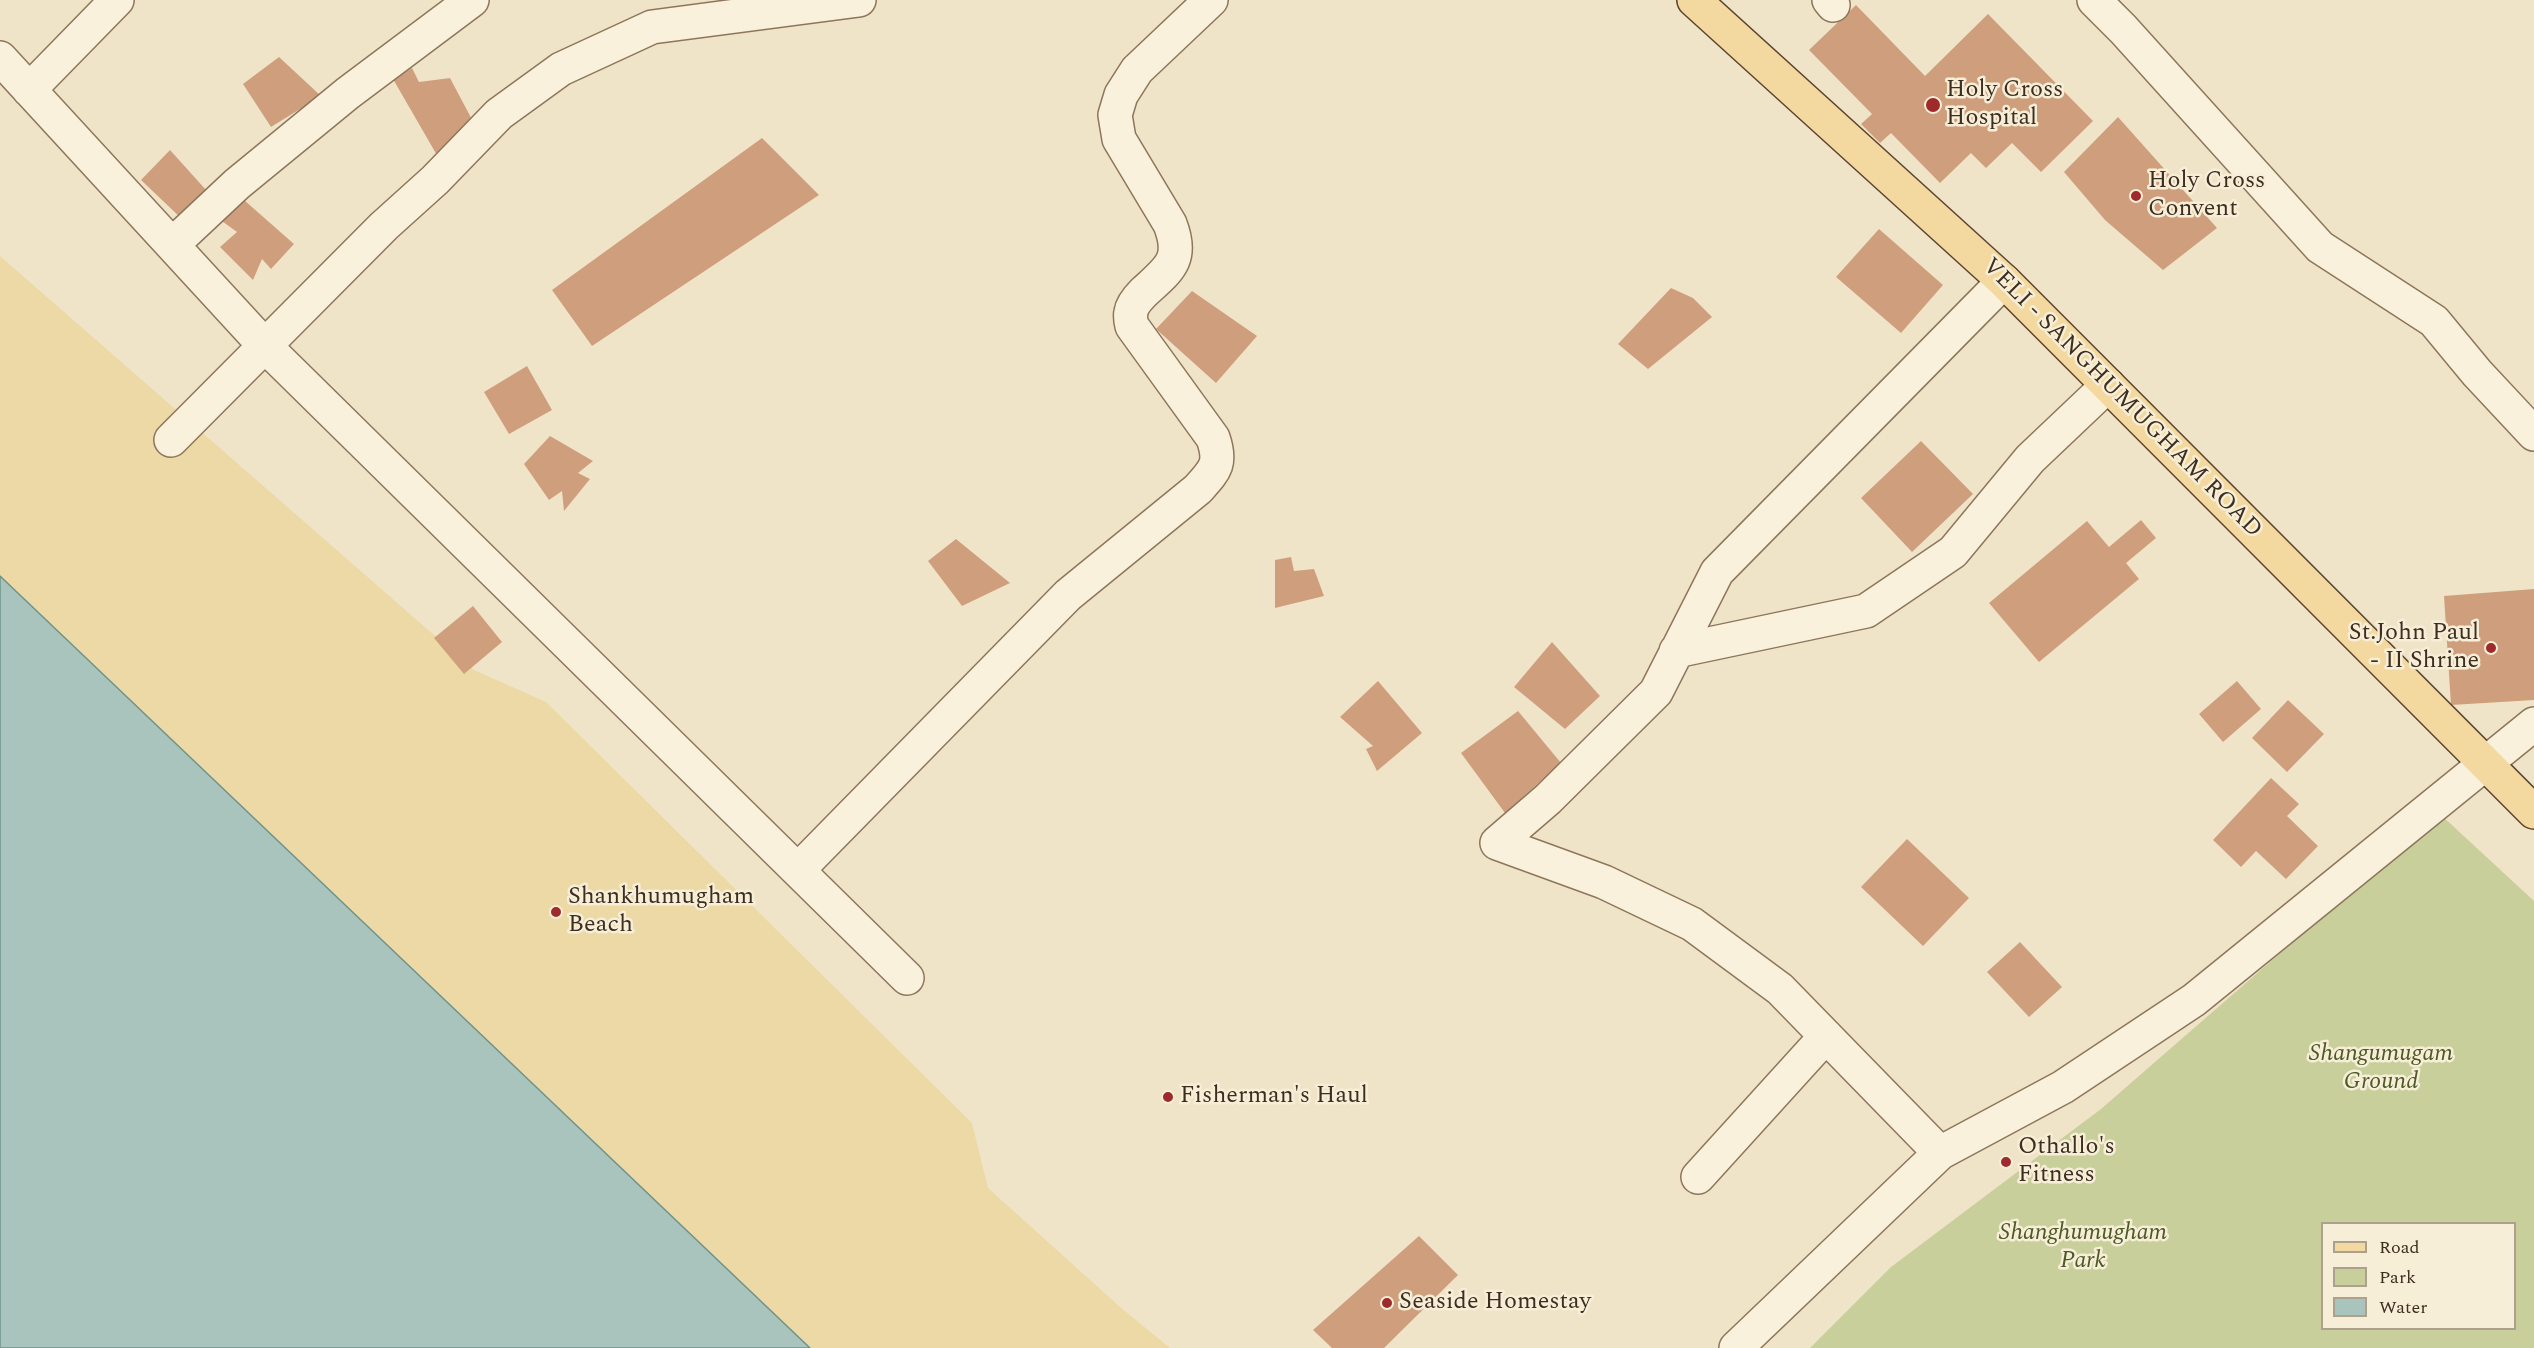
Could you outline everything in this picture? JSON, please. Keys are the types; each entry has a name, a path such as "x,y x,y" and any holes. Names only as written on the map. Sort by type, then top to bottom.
{"main road":[{"name":"VELI - SANGHUMUGHAM ROAD","path":"1704,3 2004,281 2534,812"}],"street":[{"path":"29,90 117,0"},
{"path":"172,245 237,184 329,108 472,0"},
{"path":"171,440 384,226 435,180 500,114 561,69 652,27 859,0"},
{"path":"798,870 1068,595 1198,489 1215,470 1219,455 1213,438 1132,326 1130,311 1139,297 1170,268 1176,252 1175,237 1170,224 1119,139 1115,115 1121,95 1137,70 1211,0"},
{"path":"2094,0 2123,29 2320,247 2434,321 2477,373 2534,434"},
{"path":"0,58 265,346 907,978"},
{"path":"1940,1153 1780,989 1692,924 1604,882 1497,843 1548,799 1656,692 1717,572 2004,281"},
{"path":"1676,651 1866,611 1953,552 2030,459 2108,385"},
{"path":"1736,1348 1940,1153 2063,1087 2194,999 2488,764 2534,724"},
{"path":"1698,1177 1826,1036"}],"green space":[{"name":"Shangumugam Ground","path":"2440,814 2534,901 2534,1348 1810,1348 1891,1267 2101,1109"}],"sand":[{"name":"Shankhumugham Beach","path":"0,256 474,670 546,702 972,1123 988,1188 1120,1307 1170,1348 810,1348 0,576"}],"water":[{"path":"0,576 810,1348 0,1348"}],"building":[{"path":"1856,5 1925,76 1988,14 2093,121 2041,172 2012,143 1986,168 1971,153 1940,183 1891,133 1880,143 1861,124 1872,114 1809,50"},
{"path":"279,57 321,96 271,127 243,84"},
{"path":"412,68 419,82 450,78 477,129 438,157 393,79"},
{"name":"Holy Cross Convent","path":"2118,117 2217,228 2163,270 2105,220 2064,172"},
{"path":"762,138 819,195 592,346 552,290"},
{"path":"170,150 216,201 184,221 141,180"},
{"path":"236,193 294,244 271,269 262,259 253,280 220,247 237,232 215,216"},
{"path":"1879,229 1943,285 1901,333 1836,277"},
{"path":"1671,288 1693,298 1712,317 1648,369 1618,344"},
{"path":"1192,291 1257,336 1216,383 1156,329"},
{"path":"527,366 552,410 509,434 484,392"},
{"path":"550,436 593,461 578,473 590,479 564,511 562,491 549,500 524,464"},
{"path":"1921,441 1973,494 1912,552 1861,498"},
{"path":"2141,520 2156,538 2126,563 2139,579 2039,662 1989,603 2087,521 2109,547"},
{"path":"956,539 1010,583 962,606 928,561"},
{"path":"1291,557 1294,571 1314,569 1324,596 1275,608 1275,560"},
{"name":"St.John Paul - II Shrine","path":"2534,589 2534,700 2451,705 2444,596"},
{"path":"473,606 502,642 464,674 434,638"},
{"path":"1552,642 1600,696 1565,729 1514,687"},
{"path":"1378,681 1422,733 1377,771 1366,749 1373,746 1340,717"},
{"path":"2237,681 2261,709 2223,742 2199,714"},
{"path":"2288,700 2324,734 2287,772 2252,738"},
{"path":"1518,711 1561,763 1505,813 1461,753"},
{"path":"2271,778 2299,804 2287,816 2318,846 2286,879 2256,851 2241,867 2213,840"},
{"path":"1907,839 1969,898 1923,946 1861,887"},
{"path":"2020,942 2062,987 2029,1017 1987,972"},
{"name":"Seaside Homestay","path":"1419,1236 1458,1275 1384,1348 1332,1348 1313,1330"}],"place":[{"name":"Holy Cross Hospital","path":"1933,105"},
{"name":"Holy Cross Convent","path":"2136,196"},
{"name":"St.John Paul - II Shrine","path":"2491,648"},
{"name":"Shankhumugham Beach","path":"556,912"},
{"name":"Fisherman's Haul","path":"1168,1097"},
{"name":"Othallo's Fitness","path":"2006,1162"},
{"name":"Seaside Homestay","path":"1387,1303"}],"park label":[{"name":"Shanghumugham Park","path":"2083,1248"}]}
